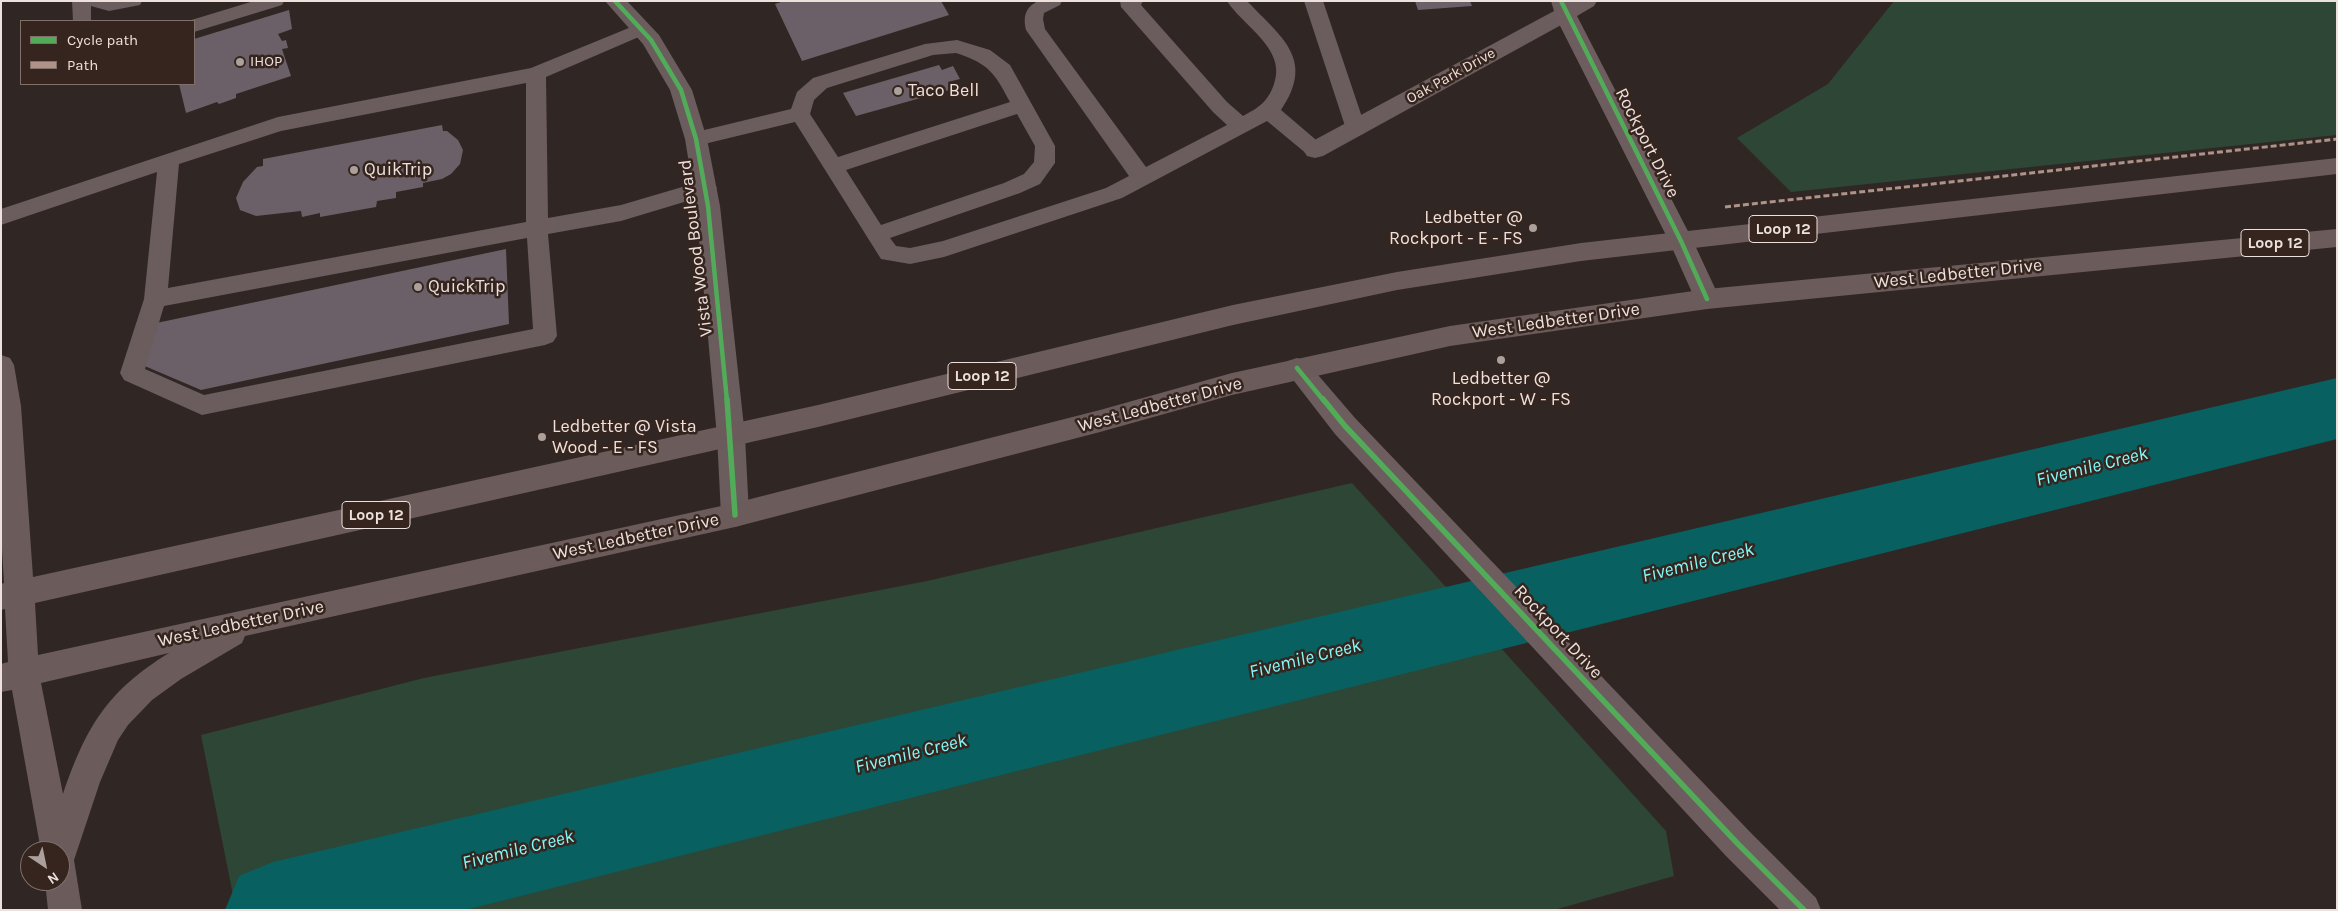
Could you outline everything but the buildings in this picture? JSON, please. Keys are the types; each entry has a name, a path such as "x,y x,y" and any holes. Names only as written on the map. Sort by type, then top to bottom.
{"main road":[{"name":"Loop 12","path":"10,595 731,436 1233,315 1359,289 1581,252 2337,166"},
{"name":"West Ledbetter Drive","path":"13,675 251,620 736,515 875,481 1232,384 1297,368 1450,336 1707,299 2337,238"},
{"path":"1,365 8,406 10,595 13,675 55,841"},
{"path":"65,841 97,748 116,715 148,684 251,620"},
{"path":"63,891 65,910"}],"street":[{"name":"Vista Wood Boulevard","path":"614,1 651,40 681,90 696,139 706,188 731,436 736,515"},
{"name":"Oak Park Drive","path":"1315,150 1356,129 1563,7 1587,1"},
{"name":"Rockport Drive","path":"1563,7 1681,241 1707,299"},
{"name":"Rockport Drive","path":"1297,368 1345,426 1738,844 1804,910"}],"lane":[{"path":"81,1 82,20"},
{"path":"95,1 109,5 133,1"},
{"path":"195,26 275,1"},
{"path":"1053,1 1036,10 1033,19 1036,30 1143,179"},
{"path":"876,235 1012,188 1032,178 1044,163 1045,146 1003,70 983,55 957,46 932,49 820,83 804,97 800,114 876,235 888,253 910,256 944,249 1114,193 1269,111 1281,98 1287,81 1288,67 1282,53 1236,1"},
{"path":"1313,1 1356,129"},
{"path":"1130,2 1220,107 1241,126"},
{"path":"1,217 278,124 536,74 641,29"},
{"path":"169,160 155,299 132,373 202,405 545,336 537,229 536,74"},
{"path":"833,166 1022,105"},
{"path":"1269,111 1315,150"},
{"path":"696,139 800,114"},
{"path":"155,299 621,213 706,188"}],"green space":[{"path":"1894,1 2337,1 2337,135 1791,192 1737,138 1828,84"},
{"path":"1352,483 1666,831 1674,876 1554,910 236,910 201,735 424,678 927,581"}],"waterway":[{"name":"Fivemile Creek","path":"273,910 2337,408"}],"marked path":[{"path":"1725,207 2337,139"}],"cycle path":[{"path":"615,1 651,40 681,90 696,139 708,206 731,436 735,515"},
{"path":"1561,1 1681,241 1707,299"},
{"path":"1297,368 1345,426 1738,844 1804,910"}],"place":[{"name":"IHOP","path":"240,62"},
{"name":"Taco Bell","path":"898,91"},
{"name":"QuikTrip","path":"354,170"},
{"name":"Ledbetter @ Rockport - E - FS","path":"1533,228"},
{"name":"QuickTrip","path":"418,287"},
{"name":"Ledbetter @ Rockport - W - FS","path":"1501,360"},
{"name":"Ledbetter @ Vista Wood - E - FS","path":"542,437"}]}
